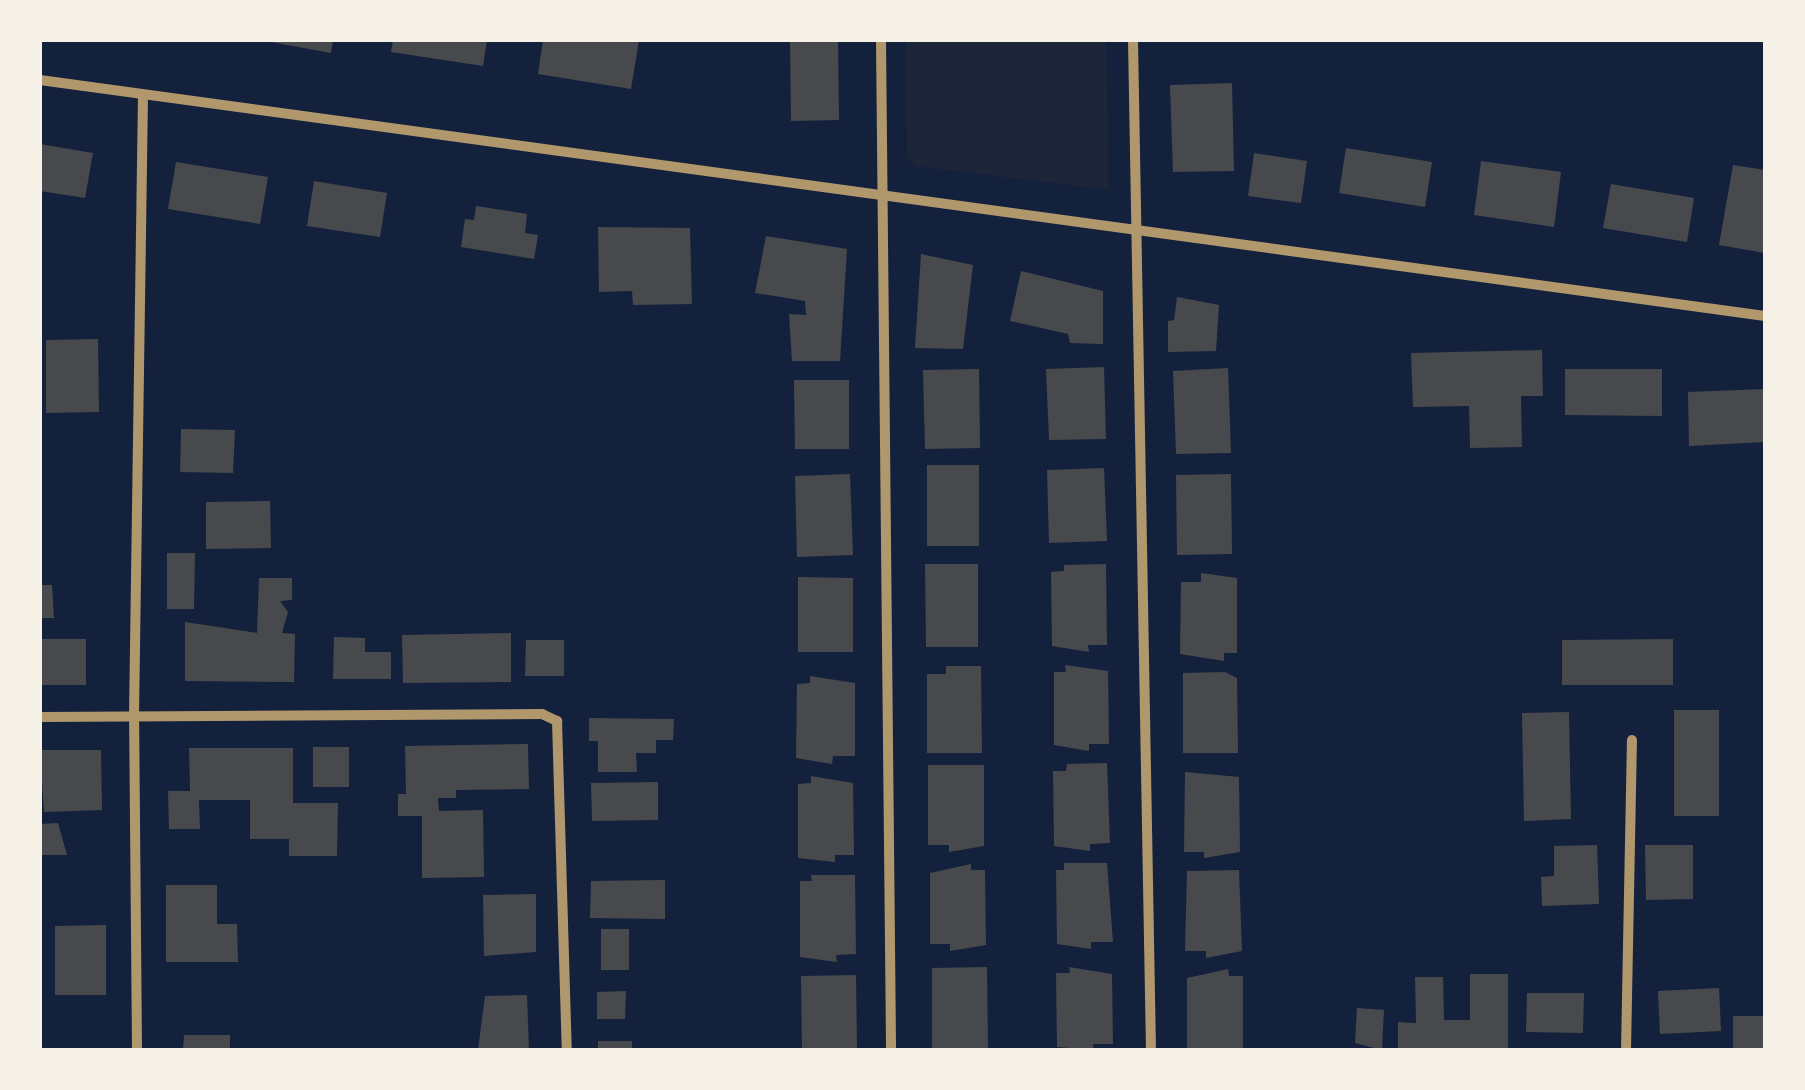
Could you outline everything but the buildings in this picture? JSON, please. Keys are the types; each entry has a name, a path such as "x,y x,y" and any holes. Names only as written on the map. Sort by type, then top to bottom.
{"street":[{"path":"880,40 891,1050"},
{"path":"1132,40 1151,1050"},
{"path":"40,80 1765,316"},
{"path":"137,1050 134,716 142,95"},
{"path":"40,717 542,714 557,721 567,1050"},
{"path":"1626,1050 1632,740"}],"shaded area":[{"path":"906,40 1106,40 1109,190 915,166 907,156"}]}
